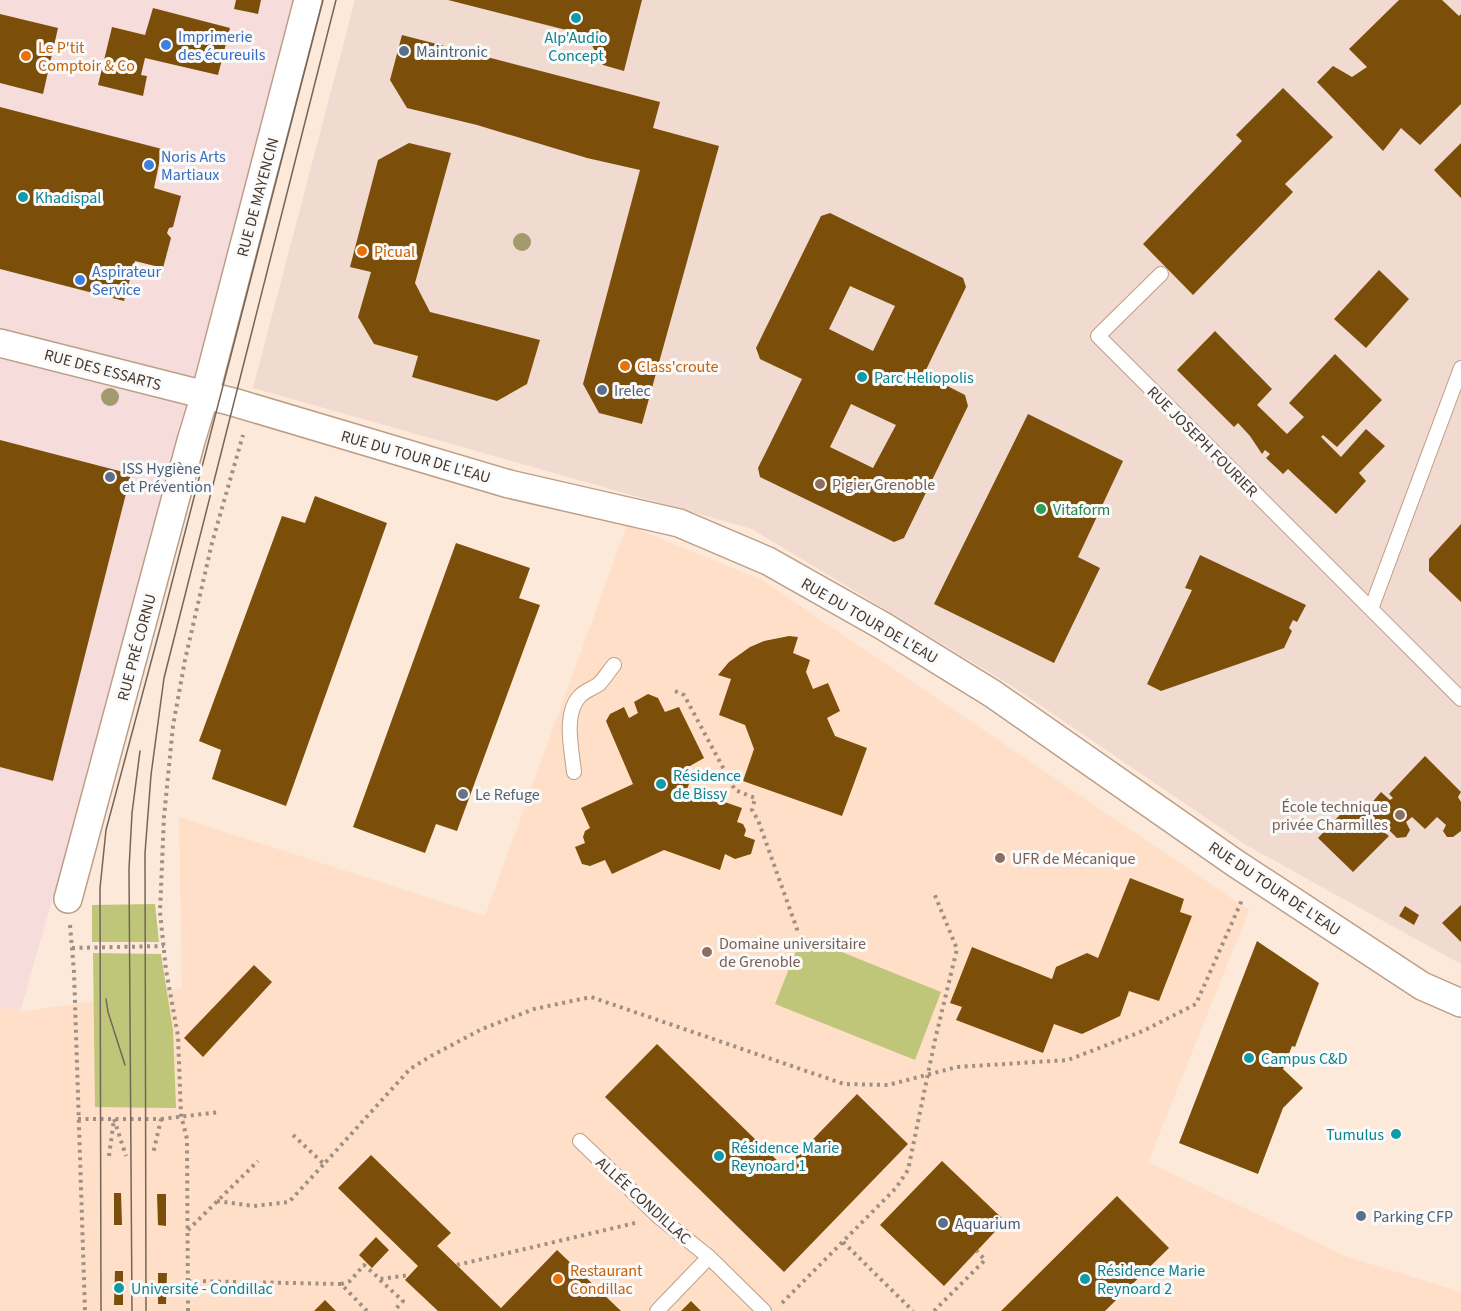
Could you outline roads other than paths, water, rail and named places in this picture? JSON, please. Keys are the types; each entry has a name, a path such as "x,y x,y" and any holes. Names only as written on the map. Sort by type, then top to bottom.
{"street":[{"name":"RUE DE MAYENCIN","path":"205,394 308,0"},
{"name":"RUE DES ESSARTS","path":"0,343 205,394"},
{"name":"RUE DU TOUR DE L'EAU","path":"205,394 509,484 679,523 768,561 883,626 993,694 1253,874 1422,986 1461,1003"},
{"name":"RUE PRÉ CORNU","path":"68,899 205,394"}],"lane":[{"name":"RUE JOSEPH FOURIER","path":"1161,274 1098,336 1461,699"},
{"path":"1371,609 1461,368"},
{"path":"574,772 571,741 573,706 577,699 599,683 614,665"},
{"name":"ALLÉE CONDILLAC","path":"580,1141 659,1217 709,1257 764,1311"},
{"path":"657,1311 709,1257"}],"tram line":[{"path":"101,1311 100,888 106,830 323,0"},
{"path":"146,1311 145,853 151,775 164,678 336,0"},
{"path":"132,1311 129,869 132,813 140,751"},
{"path":"106,999 125,1065"}],"place":[{"name":"Alp'Audio Concept","path":"576,18"},
{"name":"Imprimerie des écureuils","path":"166,45"},
{"name":"Maintronic","path":"404,51"},
{"name":"Le P'tit Comptoir & Co","path":"26,56"},
{"name":"Noris Arts Martiaux","path":"149,165"},
{"name":"Khadispal","path":"23,197"},
{"name":"Picual","path":"362,251"},
{"name":"Aspirateur Service","path":"80,280"},
{"name":"Class'croute","path":"625,366"},
{"name":"Parc Heliopolis","path":"862,377"},
{"name":"Irelec","path":"602,390"},
{"name":"ISS Hygiène et Prévention","path":"110,477"},
{"name":"Pigier Grenoble","path":"820,484"},
{"name":"Vitaform","path":"1041,509"},
{"name":"Résidence de Bissy","path":"661,784"},
{"name":"Le Refuge","path":"463,794"},
{"name":"École technique privée Charmilles","path":"1400,815"},
{"name":"UFR de Mécanique","path":"1000,858"},
{"name":"Domaine universitaire de Grenoble","path":"707,952"},
{"name":"Campus C&D","path":"1249,1058"},
{"name":"Tumulus","path":"1396,1134"},
{"name":"Résidence Marie Reynoard 1","path":"719,1156"},
{"name":"Parking CFP","path":"1361,1216"},
{"name":"Aquarium","path":"943,1223"},
{"name":"Restaurant Condillac","path":"558,1279"},
{"name":"Résidence Marie Reynoard 2","path":"1085,1279"},
{"name":"Université - Condillac","path":"119,1288"}]}
